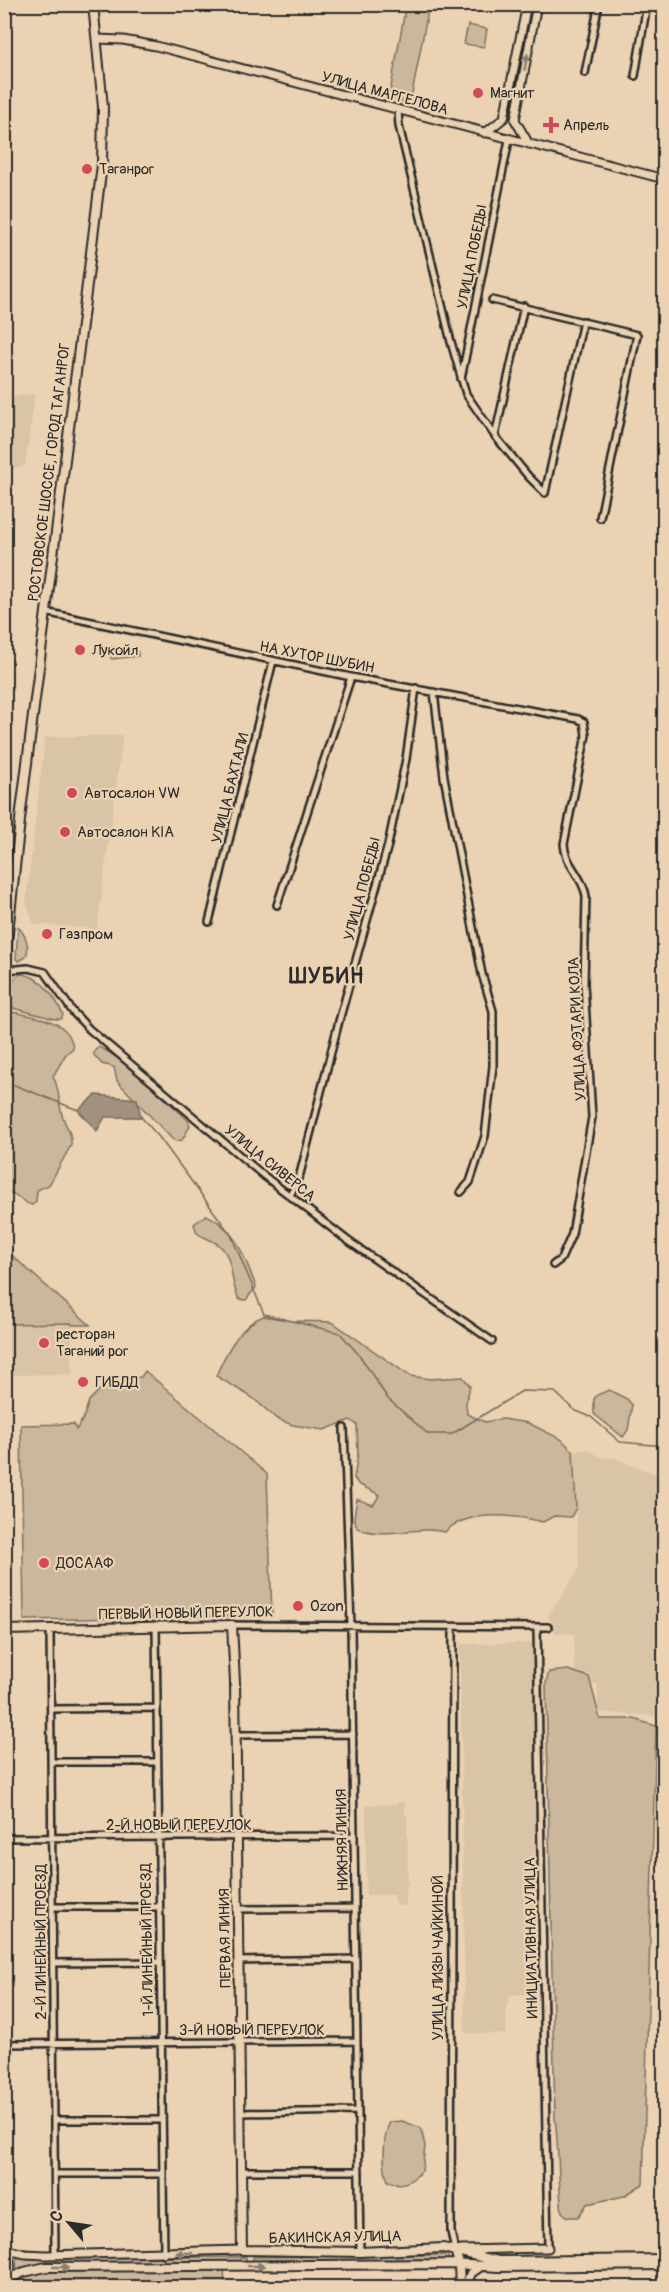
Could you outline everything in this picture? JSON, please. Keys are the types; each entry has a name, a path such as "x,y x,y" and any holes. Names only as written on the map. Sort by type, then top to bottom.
{"main road":[{"name":"РОСТОВСКОЕ ШОССЕ, ГОРОД ТАГАНРОГ","path":"4,922 102,165 103,107 88,4"},
{"name":"РОСТОВСКОЕ ШОССЕ, ГОРОД ТАГАНРОГ","path":"93,4 94,40"},
{"name":"РОСТОВСКОЕ ШОССЕ, ГОРОД ТАГАНРОГ","path":"4,1010 8,942 43,612"},
{"name":"ПЕРВЫЙ НОВЫЙ ПЕРЕУЛОК","path":"4,1630 232,1625"},
{"name":"ПЕРВАЯ ЛИНИЯ","path":"232,1625 236,1735 242,2250"},
{"name":"БАКИНСКАЯ УЛИЦА","path":"242,2250 360,2252 443,2248 488,2260"},
{"path":"4,2250 11,2266 5,2281"},
{"name":"УЛИЦА ЛИЗЫ ЧАЙКИНОЙ","path":"455,2250 459,2264 460,2288"},
{"name":"БАКИНСКАЯ УЛИЦА","path":"654,2263 664,2259"},
{"name":"БАКИНСКАЯ УЛИЦА","path":"5,2281 24,2272 46,2267 459,2264 488,2260 664,2265"},
{"path":"465,2288 471,2273 488,2260"}],"street":[{"path":"485,133 504,118 527,4"},
{"path":"529,144 515,120 537,4"},
{"path":"585,73 599,4"},
{"path":"635,76 647,4"},
{"name":"УЛИЦА МАРГЕЛОВА","path":"94,40 123,40 156,46 664,179"},
{"path":"398,110 399,126 461,381 470,403 528,476 545,493 583,321"},
{"path":"504,118 515,120"},
{"name":"УЛИЦА ПОБЕДЫ","path":"461,381 509,140"},
{"path":"492,300 524,306 637,336 600,518"},
{"path":"495,436 524,306"},
{"name":"НА ХУТОР ШУБИН","path":"43,612 351,677 578,719 584,722"},
{"name":"УЛИЦА БАХТАЛИ","path":"209,921 273,661"},
{"path":"278,905 351,677"},
{"name":"УЛИЦА ПОБЕДЫ","path":"290,1196 300,1174 339,1021 388,845 406,759 416,688"},
{"path":"434,692 444,777 482,974 494,1020 493,1066 485,1136 470,1182 461,1192"},
{"name":"УЛИЦА ФЭТАРИ КОЛА","path":"553,1265 561,1259 572,1234 592,1117 584,984 586,896 584,885 566,858 564,844 586,735 584,722"},
{"name":"УЛИЦА СИВЕРСА","path":"6,970 28,968 41,970 88,1029 290,1196 347,1240 492,1341"},
{"name":"НИЖНЯЯ ЛИНИЯ","path":"344,1428 351,1626 360,2252"},
{"name":"ПЕРВЫЙ НОВЫЙ ПЕРЕУЛОК","path":"232,1625 548,1627"},
{"name":"1-Й ЛИНЕЙНЫЙ ПРОЕЗД","path":"156,1626 164,2254"},
{"name":"УЛИЦА ЛИЗЫ ЧАЙКИНОЙ","path":"453,1626 451,2232 455,2250"},
{"name":"ИНИЦИАТИВНАЯ УЛИЦА","path":"537,1627 548,2248"},
{"name":"2-Й ЛИНЕЙНЫЙ ПРОЕЗД","path":"50,1629 55,2254"},
{"path":"51,1709 156,1708"},
{"path":"236,1735 353,1734"},
{"path":"51,1762 157,1762"},
{"name":"2-Й НОВЫЙ ПЕРЕУЛОК","path":"4,1838 354,1836"},
{"path":"52,1907 159,1906"},
{"path":"238,1909 355,1908"},
{"path":"238,1961 355,1959"},
{"path":"53,1963 159,1962"},
{"name":"3-Й НОВЫЙ ПЕРЕУЛОК","path":"4,2043 356,2042"},
{"path":"240,2113 357,2111"},
{"path":"54,2120 162,2120"},
{"path":"241,2171 359,2171"},
{"path":"55,2174 163,2174"},
{"path":"488,2260 548,2248"},
{"name":"БАКИНСКАЯ УЛИЦА","path":"4,2250 26,2254 164,2254 242,2250"}],"shaded area":[{"path":"406,5 429,5 412,94 407,102 403,102 394,99 390,92"},
{"path":"468,25 487,29 484,47 464,44"},
{"path":"35,393 25,466 5,470 5,399"},
{"path":"112,647 138,652 138,656 112,659 107,654"},
{"path":"123,735 97,929 34,924 26,903 45,737"},
{"path":"18,927 25,937 28,949 26,957 19,961 16,959"},
{"path":"20,974 41,982 60,1008 63,1015 61,1019 13,1008 10,1002 12,981"},
{"path":"12,1012 41,1018 58,1025 70,1038 73,1048 66,1054 53,1076 61,1113 70,1134 71,1145 49,1185 37,1190 36,1202 32,1205 5,1191 4,1045 8,1015"},
{"path":"98,1047 119,1059 188,1120 190,1126 182,1140 172,1139 117,1081 114,1067 102,1064 94,1055"},
{"path":"96,1095 137,1099 141,1117 105,1117 97,1131 78,1110"},
{"path":"206,1215 225,1227 243,1255 256,1287 246,1300 239,1299 236,1293 226,1253 216,1243 197,1233 194,1224"},
{"path":"7,1251 90,1325 7,1324"},
{"path":"264,1316 292,1321 332,1322 410,1376 430,1379 463,1377 470,1386 466,1403 467,1414 485,1422 503,1419 528,1423 561,1439 573,1451 576,1508 571,1517 554,1516 543,1522 519,1517 478,1517 454,1525 445,1532 423,1530 378,1533 357,1528 354,1517 357,1499 373,1505 380,1495 358,1484 354,1478 358,1454 357,1425 350,1420 324,1430 293,1425 277,1419 253,1398 216,1376 234,1341 255,1320"},
{"path":"72,1323 72,1374 8,1375 7,1324"},
{"path":"145,1371 267,1474 272,1615 24,1620 21,1425 74,1424 76,1430 83,1419 89,1401 110,1379 141,1377"},
{"path":"609,1390 627,1399 632,1405 628,1430 623,1437 594,1414 594,1399 597,1395"},
{"path":"587,1449 600,1457 616,1458 664,1476 664,1629 659,1634 656,1716 598,1712 598,1685 575,1682 574,1634 555,1633 548,1616 579,1569 573,1451"},
{"path":"533,1643 536,1993 510,1995 506,2007 506,2034 465,2033 460,1644"},
{"path":"568,1670 589,1677 600,1719 634,1719 656,1726 643,2184 624,2196 587,2204 578,2217 568,2217 562,2212 555,2118 546,1683 549,1672"},
{"path":"398,1802 404,1802 407,1815 408,1885 406,1886 406,1905 396,1906 394,1895 366,1895 366,1805 398,1804"},
{"path":"402,2121 421,2128 425,2146 422,2171 410,2180 398,2184 388,2181 384,2151 390,2122"},
{"path":"448,2255 448,2260 253,2262 253,2257"},
{"path":"246,2257 246,2263 45,2264 17,2272 16,2258"},
{"path":"224,2266 225,2287 15,2288 11,2279 36,2269"}],"waterway":[{"path":"9,1083 78,1110"},
{"path":"141,1117 159,1137 231,1235 264,1314 340,1333 360,1356 388,1399 428,1434 452,1434 522,1391 555,1392 574,1410 591,1417 620,1442 664,1446"}],"place":[{"name":"Магнит","path":"478,93"},
{"name":"Апрель","path":"551,125"},
{"name":"Таганрог","path":"87,169"},
{"name":"Лукойл","path":"80,650"},
{"name":"Автосалон VW","path":"72,793"},
{"name":"Автосалон KIA","path":"65,832"},
{"name":"Газпром","path":"47,934"},
{"name":"ресторан Таганий рог","path":"44,1343"},
{"name":"ГИБДД","path":"83,1382"},
{"name":"ДОСААФ","path":"44,1563"},
{"name":"Ozon","path":"298,1606"}],"district":[{"name":"ШУБИН","path":"327,976"}]}
